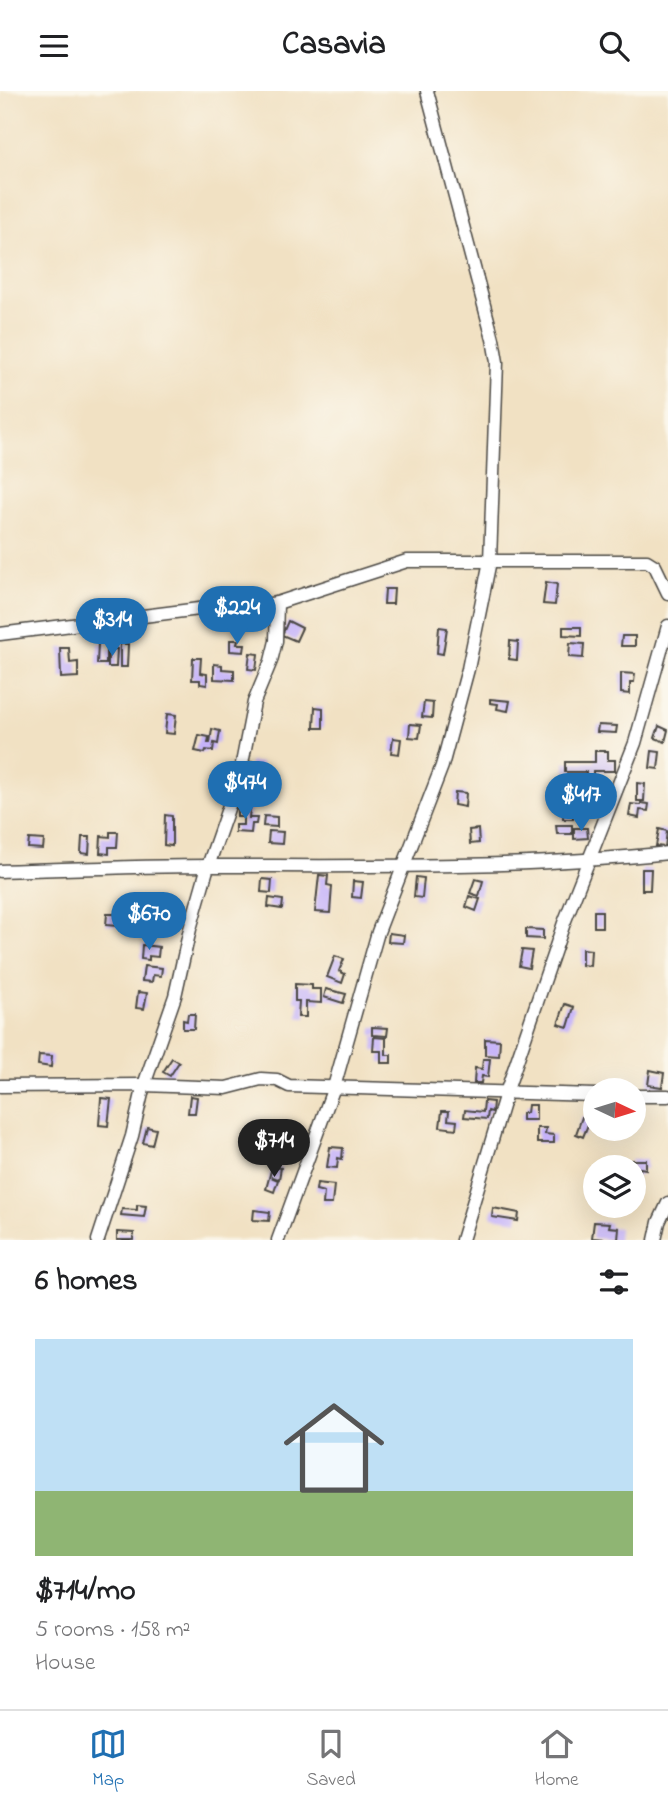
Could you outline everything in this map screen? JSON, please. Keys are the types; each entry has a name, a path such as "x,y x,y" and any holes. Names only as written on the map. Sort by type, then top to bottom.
{"street":[{"path":"278,1240 334,1087 378,932 442,766 468,669 490,561 497,362 427,91"},
{"path":"0,634 215,607 252,607 277,603 407,561 646,561 655,566 668,593"},
{"path":"98,1240 132,1136 144,1085 175,996 208,866 240,774 254,702 276,641 277,603"},
{"path":"462,1240 506,1093 564,923 635,743 668,626"},
{"path":"0,871 208,866 403,866 588,861 668,853"},
{"path":"0,1086 144,1085 226,1088 261,1079 277,1080 289,1086 583,1095"},
{"path":"646,1096 668,1097"},
{"path":"655,1240 659,1222 668,1203"}],"building":[{"path":"546,582 557,584 555,605 543,604"},
{"path":"385,589 394,589 393,604 384,604"},
{"path":"288,621 302,628 296,641 282,635"},
{"path":"439,627 447,628 443,654 437,653"},
{"path":"563,627 581,627 581,636 563,635"},
{"path":"622,636 635,636 635,646 621,646"},
{"path":"230,640 245,644 244,652 230,651"},
{"path":"510,641 518,642 517,660 509,659"},
{"path":"98,643 106,643 106,664 97,664"},
{"path":"570,643 584,644 583,658 569,657"},
{"path":"120,644 128,644 127,667 120,667"},
{"path":"60,648 69,648 70,663 78,662 78,677 61,678"},
{"path":"108,649 117,649 116,667 108,667"},
{"path":"250,653 258,654 256,670 248,669"},
{"path":"193,658 201,658 200,673 207,674 207,685 200,684 200,680 192,680"},
{"path":"214,664 222,665 222,669 234,670 234,680 214,679"},
{"path":"621,673 635,674 634,682 630,682 630,694 621,693"},
{"path":"490,699 510,701 508,711 497,709 498,704 490,703"},
{"path":"424,702 433,703 432,718 422,717"},
{"path":"315,707 323,708 323,728 314,728"},
{"path":"167,714 176,715 174,734 165,733"},
{"path":"410,724 421,725 419,738 409,737"},
{"path":"598,725 617,726 616,733 597,732"},
{"path":"659,726 668,730 665,742 655,738"},
{"path":"212,729 220,731 218,744 214,743 213,751 195,751 199,735 209,737 210,743"},
{"path":"393,738 401,739 399,754 391,753"},
{"path":"595,751 608,751 608,760 615,760 615,771 593,771 593,776 586,776 586,772 565,772 565,762 595,762"},
{"path":"652,751 660,752 658,769 650,768"},
{"path":"250,762 261,763 260,770 265,770 265,785 256,785 257,770 250,769"},
{"path":"582,783 588,784 586,792 594,793 593,800 582,799"},
{"path":"637,783 645,784 644,801 637,801"},
{"path":"455,792 466,793 465,807 454,805"},
{"path":"240,795 257,796 257,803 240,803"},
{"path":"564,804 573,805 573,819 563,819"},
{"path":"631,804 649,804 648,811 640,810 639,818 629,816"},
{"path":"237,808 250,809 249,818 257,818 256,824 252,824 251,833 235,832 235,825 243,825 243,817 237,817"},
{"path":"165,815 172,816 172,846 164,845"},
{"path":"264,816 277,817 277,827 263,826"},
{"path":"556,825 572,825 572,834 557,834"},
{"path":"574,828 587,828 588,838 574,839"},
{"path":"478,829 479,843 470,844 469,830"},
{"path":"659,829 667,831 665,847 656,846"},
{"path":"269,831 283,832 282,844 268,843"},
{"path":"110,832 118,832 117,847 109,847 109,854 100,853 101,836 110,837"},
{"path":"82,837 90,837 89,854 81,853"},
{"path":"29,839 44,840 43,849 28,848"},
{"path":"642,869 651,869 650,890 642,890"},
{"path":"319,875 328,876 327,885 332,886 330,913 315,912"},
{"path":"416,877 424,878 422,898 414,897"},
{"path":"262,879 272,880 271,893 261,892"},
{"path":"475,879 483,881 479,896 470,893"},
{"path":"353,881 363,882 361,898 352,897"},
{"path":"469,896 480,899 476,911 466,907"},
{"path":"269,898 283,900 282,909 268,907"},
{"path":"594,911 602,911 602,927 594,927"},
{"path":"107,914 118,914 118,926 106,925"},
{"path":"526,929 543,930 543,939 526,938"},
{"path":"389,933 404,935 403,943 388,942"},
{"path":"142,945 159,947 158,957 141,959"},
{"path":"582,949 591,950 590,966 582,965"},
{"path":"522,950 532,951 529,968 519,966"},
{"path":"335,956 344,959 339,971 345,974 342,983 327,977"},
{"path":"144,966 162,968 161,976 153,975 152,982 142,981"},
{"path":"295,984 312,985 312,989 321,989 321,1003 306,1002 306,1017 298,1017 299,1001 295,1001"},
{"path":"326,989 346,994 343,1003 324,997"},
{"path":"138,992 147,993 144,1009 136,1008"},
{"path":"565,1004 574,1007 568,1027 558,1024"},
{"path":"188,1014 195,1014 194,1029 183,1029 183,1020 187,1021"},
{"path":"372,1027 388,1028 387,1036 372,1035"},
{"path":"374,1037 386,1038 386,1055 391,1055 391,1063 381,1063 381,1051 373,1051"},
{"path":"485,1039 500,1040 499,1056 485,1055"},
{"path":"39,1055 52,1056 51,1067 38,1065"},
{"path":"172,1058 179,1062 170,1076 163,1072"},
{"path":"483,1059 490,1059 488,1077 482,1076 481,1083 474,1083 475,1068 482,1069"},
{"path":"650,1070 664,1073 662,1087 648,1085"},
{"path":"190,1096 197,1097 195,1113 188,1113"},
{"path":"101,1098 111,1099 108,1126 99,1125"},
{"path":"484,1101 493,1102 492,1112 488,1111 487,1119 464,1117 465,1110 483,1112"},
{"path":"528,1105 536,1105 536,1120 522,1120 522,1113 527,1113"},
{"path":"442,1111 449,1111 448,1120 457,1121 456,1129 440,1127"},
{"path":"582,1117 583,1117 583,1137 576,1134"},
{"path":"147,1127 156,1129 152,1145 143,1143"},
{"path":"537,1128 546,1128 545,1134 554,1135 554,1143 537,1143"},
{"path":"330,1147 343,1148 342,1159 338,1158 337,1168 327,1167"},
{"path":"272,1167 281,1168 279,1179 271,1177 278,1180 274,1192 266,1189"},
{"path":"317,1183 334,1185 332,1204 323,1204 324,1192 316,1190"},
{"path":"137,1205 146,1206 144,1217 121,1215 122,1209 137,1210"},
{"path":"493,1208 519,1213 518,1221 492,1217"},
{"path":"254,1210 270,1212 269,1221 253,1220"},
{"path":"594,1222 610,1223 609,1227 619,1228 618,1240 592,1238"},
{"path":"117,1232 134,1233 133,1240 117,1240"}]}
